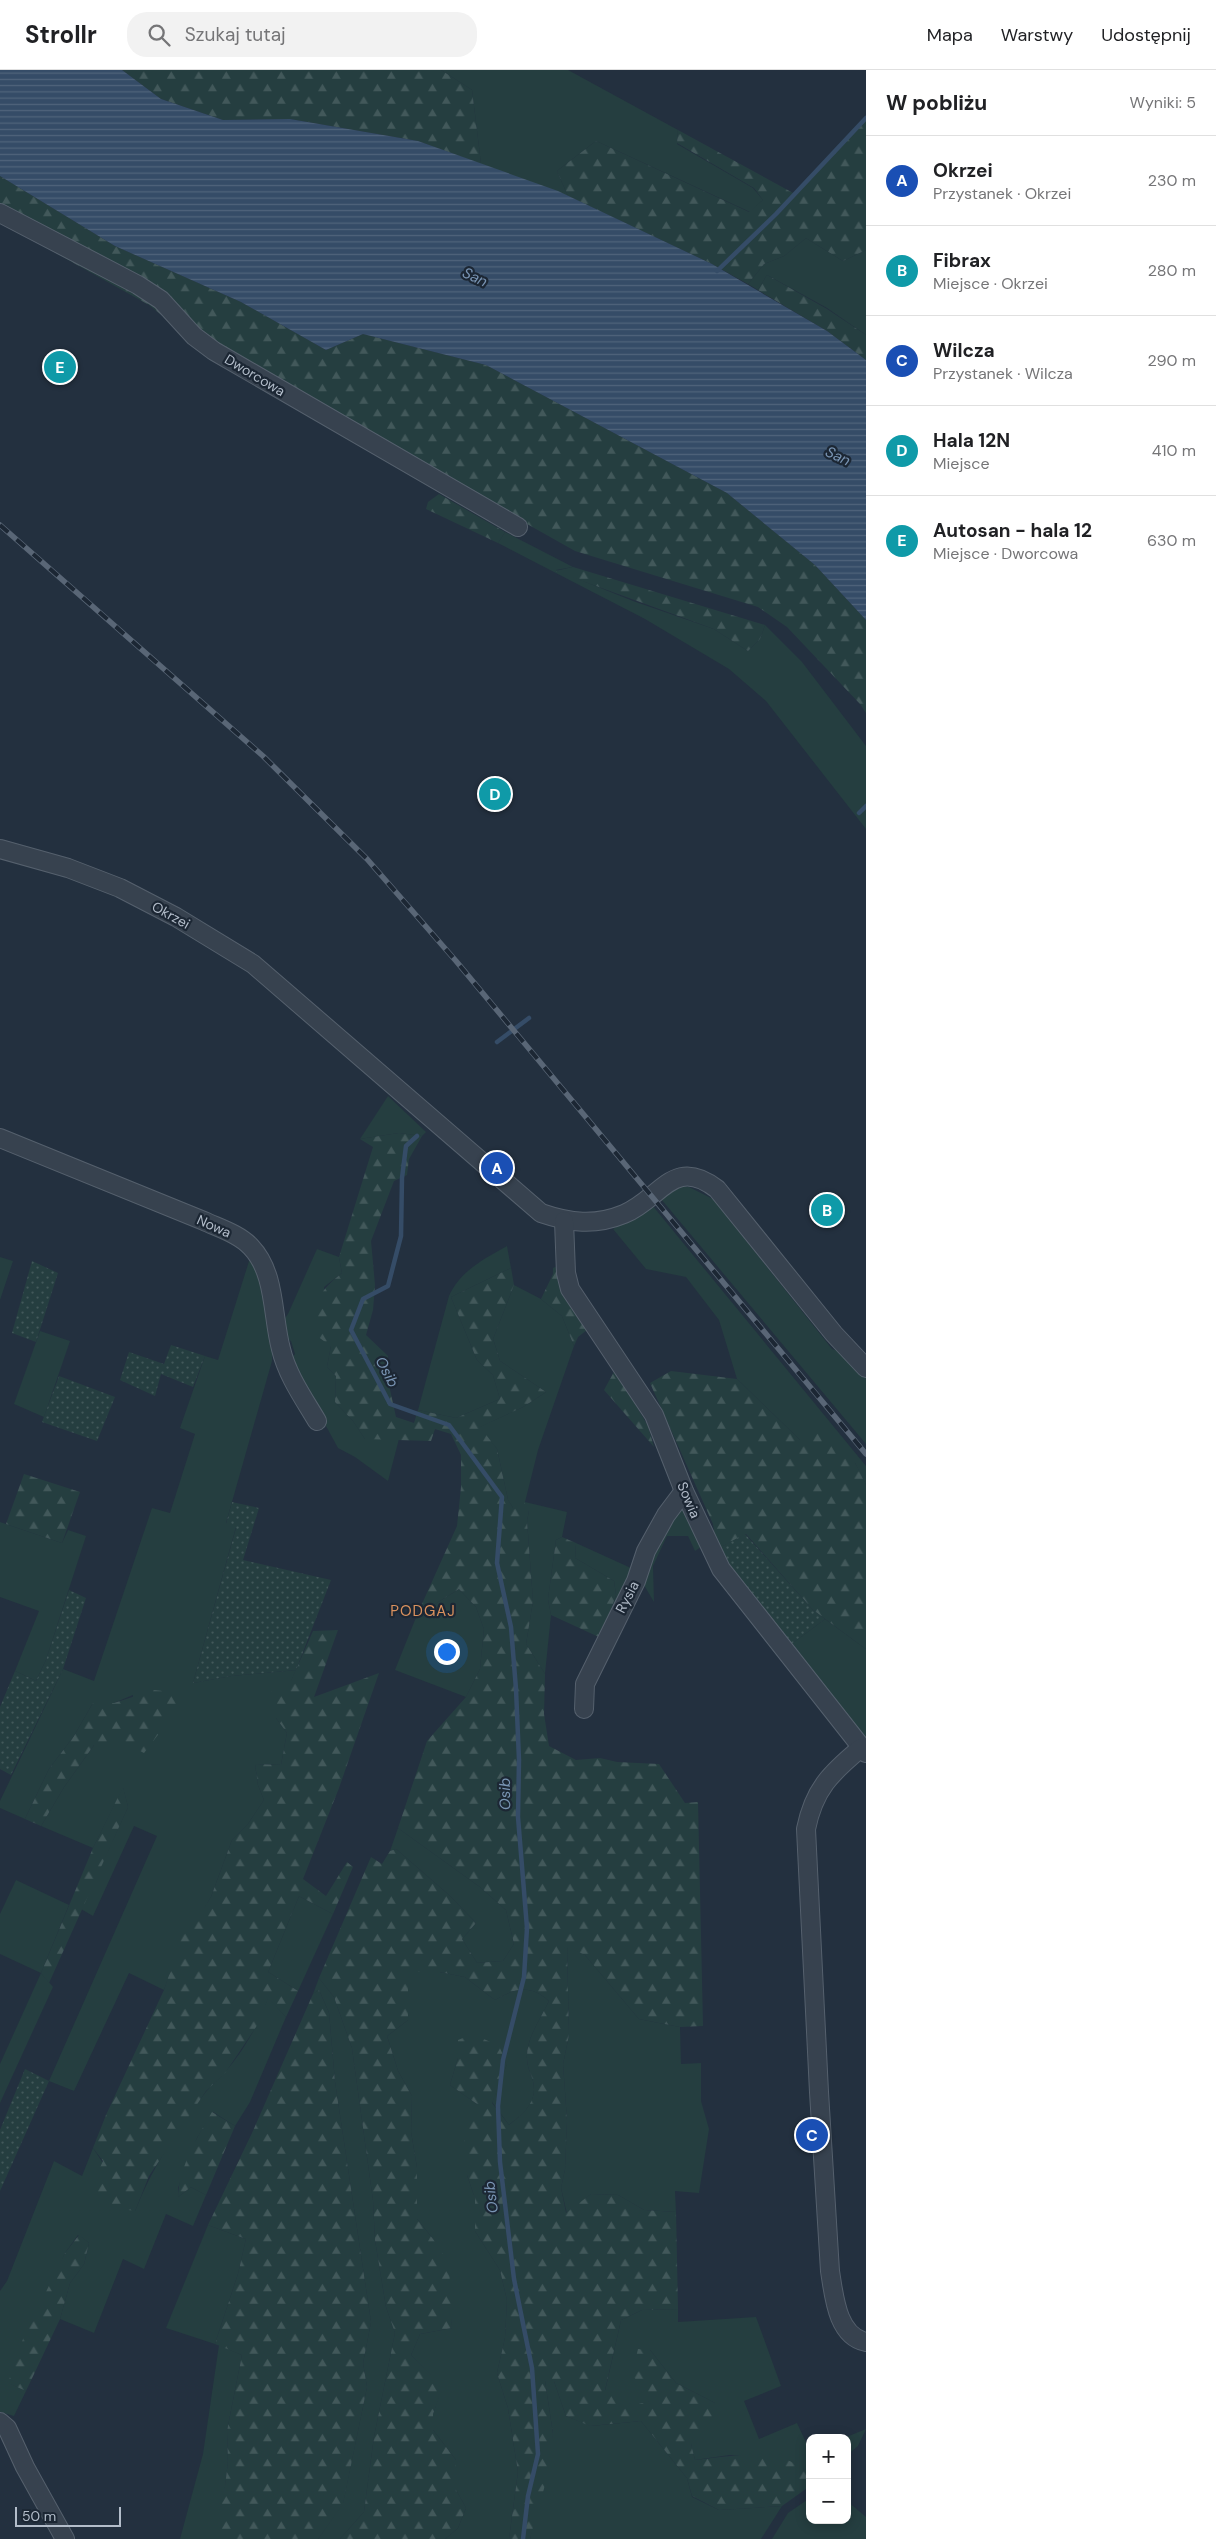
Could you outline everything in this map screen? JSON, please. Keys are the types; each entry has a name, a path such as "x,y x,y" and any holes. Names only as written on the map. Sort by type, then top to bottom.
{"street":[{"name":"Dworcowa","path":"0,213 138,285 161,300 194,336 214,351 518,527"},
{"name":"Okrzei","path":"0,850 68,868 120,888 176,917 254,964 542,1213 564,1221 586,1223 608,1220 626,1214 670,1181 682,1176 694,1176 704,1179 717,1189 834,1334 866,1368"},
{"name":"Nowa","path":"0,1138 204,1221 232,1234 251,1247 264,1270 272,1293 281,1351 297,1388 317,1421"},
{"name":"Sowia","path":"564,1221 566,1273 570,1289 654,1415 708,1544 730,1581 864,1750"},
{"name":"Rysia","path":"584,1709 585,1684 636,1581 646,1551 666,1515 684,1490"},
{"path":"864,1750 827,1780 811,1806 806,1829 818,2083 830,2271 834,2295 842,2322 858,2340 866,2342"},
{"path":"0,2422 7,2428 25,2467 65,2539"}],"green space":[{"path":"122,70 441,70 472,90 481,164 418,141 290,119 223,120 161,99"},
{"path":"441,70 568,70 678,130 677,144 753,188 763,200 750,212 596,141 557,171 568,196 481,164 472,90"},
{"path":"866,118 866,250 843,261 806,238 784,256 764,264 748,284 712,264 568,196 557,171 596,141 749,212 763,200 754,188 677,143 678,130 795,194"},
{"path":"0,176 115,246 241,302 326,350 363,334 486,365 727,493 815,565 866,620 866,713 860,704 787,627 758,607 575,551 458,485 211,355 149,305 0,222"},
{"path":"806,238 843,261 866,250 866,335 827,308 767,275 758,290 748,284 764,264 784,256"},
{"path":"767,275 827,309 866,335 866,360 827,331 758,290"},
{"path":"439,494 505,532 498,543 426,509 428,502"},
{"path":"505,532 573,567 556,570 633,601 714,629 748,651 760,639 765,625 802,662 866,746 866,829 766,701 729,669 645,619 498,543"},
{"path":"573,567 765,625 760,639 748,651 714,629 555,571"},
{"path":"388,1096 426,1132 422,1136 399,1133 360,1139"},
{"path":"399,1133 422,1136 409,1159 407,1175 394,1181 371,1241 375,1285 373,1310 366,1335 388,1356 387,1376 396,1417 414,1423 418,1410 456,1418 500,1399 493,1375 477,1360 451,1297 511,1268 514,1285 493,1339 500,1361 546,1392 523,1407 480,1427 497,1449 508,1500 513,1508 524,1502 529,1510 527,1521 533,1601 526,1644 545,1674 544,1714 549,1746 576,1760 600,1758 617,1762 659,1764 685,1803 698,1802 703,2026 680,2027 639,2019 585,1955 567,1947 569,2035 563,2064 567,2121 565,2169 561,2188 566,2213 591,2194 618,2195 644,2210 676,2212 678,2309 642,2310 621,2320 605,2390 631,2406 650,2401 632,2374 638,2349 650,2350 676,2383 715,2403 714,2412 700,2440 691,2444 695,2460 740,2455 764,2455 785,2459 806,2470 806,2489 782,2506 719,2510 692,2496 687,2478 641,2421 590,2426 566,2416 554,2381 545,2381 553,2434 550,2467 530,2539 509,2539 518,2472 508,2408 497,2373 505,2338 507,2300 500,2270 475,2231 475,2198 467,2175 464,2148 465,2119 477,2104 450,2085 458,2058 458,2040 473,2034 499,2046 507,2064 492,2103 509,2125 515,2121 525,2112 532,2101 534,2088 528,2067 527,2051 531,2036 549,2001 529,1990 509,1993 495,2000 465,1977 440,1972 408,1972 408,2020 387,2036 398,2071 412,2096 411,2132 417,2168 417,2219 449,2264 452,2328 420,2334 411,2355 443,2387 433,2414 433,2430 456,2460 456,2490 466,2508 458,2528 445,2539 340,2539 364,2512 374,2437 395,2333 386,2307 375,2240 373,2200 352,2048 334,1997 319,1978 371,1857 382,1864 390,1851 396,1849 450,1896 476,1923 462,1939 477,1963 503,1961 514,1944 506,1910 480,1887 398,1828 427,1741 466,1697 480,1669 484,1629 476,1607 459,1589 417,1615 457,1526 461,1487 461,1455 451,1434 435,1429 431,1441 365,1439 353,1421 335,1402 336,1376 327,1367 331,1346 314,1334 316,1306 322,1292 342,1273 339,1257 373,1147 360,1139"},
{"path":"679,1186 689,1187 713,1199 832,1349 848,1354 866,1378 866,1444 661,1199"},
{"path":"652,1205 866,1466 866,1485 855,1463 800,1440 737,1379 719,1320 686,1277 646,1269 613,1229"},
{"path":"507,1246 511,1268 451,1297 477,1360 493,1375 500,1399 456,1418 418,1410 449,1296 459,1279 474,1266"},
{"path":"317,1249 339,1257 342,1273 324,1287 331,1346 327,1367 336,1376 335,1402 353,1421 365,1439 399,1439 388,1481 355,1457 338,1448 290,1360 295,1354 291,1341 287,1339 282,1322 288,1314"},
{"path":"0,1257 13,1261 0,1300"},
{"path":"250,1258 261,1281 271,1321 272,1361 226,1523 236,1527 193,1683 231,1676 296,1670 276,1718 287,1733 281,1765 255,1764 258,1785 264,1800 248,1824 232,1840 211,1897 175,1960 164,1990 129,1973 74,2091 49,2081 157,1836 134,1826 93,1916 81,1909 128,1807 123,1788 93,1848 41,1826 64,1787 94,1745 128,1745 133,1695 114,1703 93,1703 74,1736 49,1769 25,1819 0,1808 0,1801 63,1669 94,1681 152,1508 170,1513 195,1434 180,1428 205,1356 218,1360"},
{"path":"32,1261 58,1273 36,1342 12,1333"},
{"path":"558,1266 567,1296 587,1330 578,1337 574,1346 562,1316 541,1299 553,1274 553,1268"},
{"path":"514,1285 541,1299 562,1316 574,1346 538,1450 525,1502 567,1512 562,1537 556,1540 548,1599 551,1615 545,1674 526,1644 533,1601 527,1521 529,1510 513,1508 508,1500 497,1449 479,1427 523,1407 546,1392 500,1361 493,1339"},
{"path":"40,1331 70,1341 44,1417 14,1404"},
{"path":"171,1345 205,1356 193,1387 161,1374 155,1396 120,1380 129,1352 164,1364"},
{"path":"615,1370 648,1426 654,1447 604,1390"},
{"path":"671,1371 737,1379 800,1440 815,1429 833,1439 852,1458 866,1485 866,1649 813,1610 746,1534 717,1549 713,1524 650,1383"},
{"path":"59,1376 115,1397 97,1441 42,1422"},
{"path":"24,1474 80,1492 62,1543 6,1524"},
{"path":"232,1502 259,1508 243,1560 331,1580 296,1670 231,1676 193,1683 236,1528 226,1524"},
{"path":"681,1509 686,1515 701,1547 695,1551 688,1536 667,1536 653,1566 654,1602 641,1580 658,1537"},
{"path":"0,1522 62,1543 68,1530 86,1536 46,1660 36,1681 15,1671 39,1611 0,1597"},
{"path":"745,1534 813,1610 825,1619 790,1645 740,1585 717,1549"},
{"path":"562,1537 576,1543 575,1558 614,1581 616,1595 601,1638 551,1615 548,1599 556,1540"},
{"path":"576,1543 631,1568 632,1576 609,1616 616,1595 614,1581 575,1558"},
{"path":"459,1589 476,1607 484,1629 480,1669 466,1697 395,1670 417,1615"},
{"path":"69,1590 86,1598 63,1669 11,1775 0,1769 0,1707 15,1671 36,1681 46,1660"},
{"path":"825,1619 866,1649 866,1741 790,1645"},
{"path":"338,1630 314,1697 379,1673 339,1788 303,1879 326,1896 347,1862 353,1867 333,1914 299,1896 268,1972 298,1991 286,2017 268,1998 260,2021 240,2051 225,2073 206,2091 149,2176 135,2211 108,2207 92,2185 103,2161 93,2148 106,2115 164,1990 188,1918 199,1916 211,1897 232,1840 248,1824 264,1800 258,1785 255,1764 281,1765 287,1733 276,1718 271,1692 291,1681 313,1631"},
{"path":"154,1690 180,1693 178,1709 144,1753 128,1745 94,1745 64,1787 41,1826 25,1819 49,1769 74,1736 93,1703 114,1703"},
{"path":"123,1787 128,1807 49,1983 41,1973 93,1848"},
{"path":"398,1828 480,1887 506,1910 514,1944 503,1961 477,1963 462,1939 476,1923 450,1896 396,1849 390,1851"},
{"path":"16,1880 69,1905 41,1973 0,1954 0,1914"},
{"path":"299,1896 333,1914 298,1991 268,1972"},
{"path":"567,1946 585,1955 639,2019 680,2027 681,2064 701,2063 701,2101 709,2129 699,2193 675,2191 676,2212 644,2210 618,2195 591,2194 567,2214 561,2188 565,2169 567,2121 563,2064 569,2035"},
{"path":"408,1972 440,1972 465,1977 495,2000 509,1993 529,1990 549,2001 535,2029 527,2051 528,2067 534,2088 532,2101 525,2112 509,2125 492,2102 507,2064 458,2041 458,2058 450,2085 477,2104 467,2175 475,2198 475,2231 500,2270 507,2300 505,2338 497,2373 508,2408 518,2472 509,2539 445,2539 458,2528 466,2508 456,2490 456,2460 433,2430 433,2414 442,2387 411,2355 420,2334 452,2328 449,2298 433,2239 417,2219 417,2168 411,2132 412,2096 398,2071 387,2036 408,2020"},
{"path":"41,1973 53,1987 0,2103 0,2064"},
{"path":"319,1978 334,1997 352,2048 373,2200 375,2240 386,2307 395,2333 374,2437 364,2512 340,2539 318,2539 343,2503 367,2387 363,2363 371,2322 335,2082 329,2013 319,1990 313,1994"},
{"path":"319,1990 329,2013 335,2082 371,2322 363,2363 367,2387 343,2504 318,2539 219,2539 214,2529 225,2486 228,2462 227,2431 242,2355 215,2344 238,2274 246,2239 208,2225 252,2133 313,1994"},
{"path":"268,1997 286,2017 250,2102 235,2126 213,2112 197,2138 178,2188 178,2197 191,2187 206,2195 193,2226 166,2214 144,2269 123,2259 94,2333 60,2319 70,2283 84,2264 89,2243 78,2235 65,2253 9,2383 26,2391 14,2416 0,2412 0,2291 7,2281 54,2161 82,2176 93,2148 135,2211 149,2179 166,2149 205,2093 222,2076 244,2047"},
{"path":"25,2069 49,2081 0,2191 0,2130"},
{"path":"212,2112 235,2126 206,2195 191,2187 178,2197 185,2164"},
{"path":"208,2225 246,2239 238,2274 215,2344 166,2328"},
{"path":"79,2235 89,2243 84,2264 70,2283 60,2319 26,2391 8,2383 23,2339 65,2253"},
{"path":"678,2309 678,2322 756,2317 781,2386 744,2401 759,2439 797,2423 806,2442 806,2470 785,2460 730,2455 695,2460 691,2444 715,2403 676,2383 650,2350 651,2401 631,2407 605,2391 621,2320 642,2310"},
{"path":"219,2345 242,2355 227,2431 228,2462 219,2539 180,2539 203,2454"},
{"path":"545,2381 554,2381 566,2416 591,2426 641,2421 687,2478 692,2497 719,2510 782,2506 761,2539 530,2539 553,2434"},
{"path":"866,2429 858,2446 851,2452 851,2435"},
{"path":"806,2501 806,2524 851,2524 851,2504 866,2517 866,2539 772,2539 788,2513"}],"water":[{"name":"San","path":"0,70 122,70 161,99 223,120 290,119 418,141 558,191 712,264 827,331 866,360 866,620 815,565 727,493 486,365 363,334 326,350 241,302 115,246 0,176"}],"waterway":[{"path":"717,271 776,214 866,118"},
{"name":"Osib","path":"859,813 866,806"},
{"name":"Osib","path":"497,1042 529,1018"},
{"name":"Osib","path":"417,1136 406,1146 402,1178 401,1236 388,1286 363,1299 351,1330 390,1404 449,1425 502,1497 497,1563 511,1627 519,1760 518,1817 527,1928 524,1977 503,2060 498,2106 500,2162 514,2279 532,2368 538,2454 528,2496 523,2539"}],"railway":[{"path":"0,525 263,756 367,859 456,961 866,1454"}],"place":[{"name":"Autosan - hala 12","path":"60,367"},
{"name":"Hala 12N","path":"495,794"},
{"name":"Okrzei","path":"497,1168"},
{"name":"Fibrax","path":"827,1210"},
{"name":"Wilcza","path":"812,2135"}],"district":[{"name":"PODGAJ","path":"423,1611"}]}
